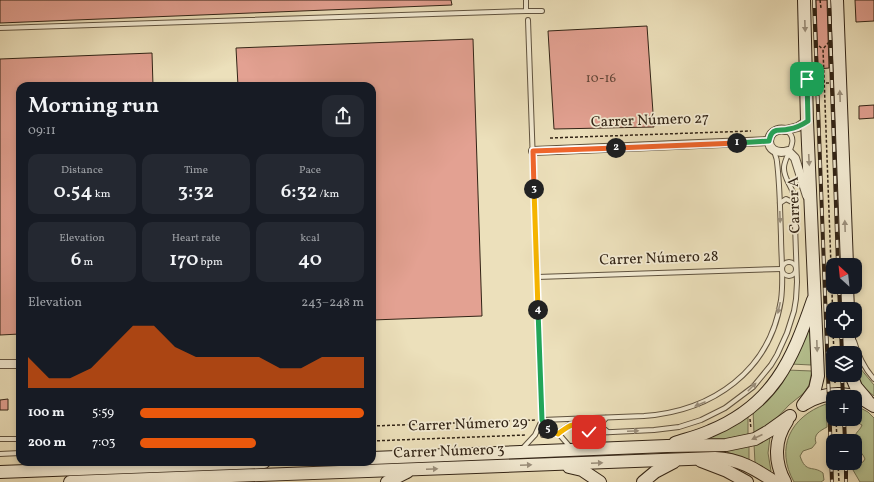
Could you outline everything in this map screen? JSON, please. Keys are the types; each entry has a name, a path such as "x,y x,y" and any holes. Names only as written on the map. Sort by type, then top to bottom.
{"main road":[{"name":"Carrer A","path":"803,405 815,389 818,376 804,0"},
{"path":"837,0 847,258"},
{"path":"667,446 698,436 723,425 752,406 766,393 787,364 815,294"},
{"path":"854,382 856,387 871,404"},
{"path":"785,482 777,463 777,445 782,428 790,416 803,405 818,397 834,394 850,395 871,404"},
{"name":"Carrer Número 3","path":"376,458 667,446 715,446 741,443 762,435 790,416"},
{"name":"Carrer Número 3","path":"70,482 720,458 735,460 758,471 775,482"},
{"path":"696,459 727,471 747,482"},
{"path":"643,482 655,472 680,460"},
{"path":"558,464 582,470 600,482"},
{"path":"0,472 156,466"},
{"path":"387,482 412,470"},
{"path":"295,474 318,482"}],"street":[{"path":"808,121 798,127 786,130 775,130 770,136 769,141 771,148 774,150 782,153 788,151 795,158 812,210"},
{"name":"Carrer Número 27","path":"533,151 769,141"},
{"path":"0,364 16,364"}],"lane":[{"path":"526,0 526,11"},
{"path":"0,28 542,11"},
{"path":"528,20 542,420 546,428 558,434 573,450"},
{"path":"786,130 793,138 793,143 788,151"},
{"name":"Carrer Número 29","path":"542,420 657,415 682,410 718,396 740,378 755,361 772,331 781,300 780,203 777,162 774,150"},
{"name":"Carrer Número 29","path":"543,435 558,434 569,425 573,425 592,433 654,430 679,427 714,414 744,395 753,387 771,365 787,333 796,300 793,192 784,173 784,166 788,151"},
{"path":"780,203 786,199 789,199 794,203"},
{"path":"788,261 793,262 796,268 795,273 788,276 783,274 781,269 784,263 788,261"},
{"name":"Carrer Número 28","path":"537,277 781,269"},
{"path":"852,338 856,351 874,379"},
{"path":"607,417 602,423 603,428 608,432"},
{"path":"519,452 535,435 542,420"},
{"path":"0,439 16,439"},
{"path":"0,454 16,453"}],"path":[{"path":"814,0 821,0 821,8"},
{"path":"823,49 832,302"},
{"path":"814,83 834,83"},
{"name":"Carrer Número 27","path":"550,138 651,136 751,131"},
{"path":"750,419 751,435"},
{"name":"Carrer Número 29","path":"376,426 542,420"},
{"name":"Carrer Número 29","path":"376,441 535,435"},
{"path":"838,470 839,482"}],"green space":[{"path":"810,322 811,365 791,364"},
{"path":"787,370 812,371 809,385 804,393 789,405 774,421 754,434 753,409"},
{"path":"862,370 874,385 874,396 861,382"},
{"path":"826,404 827,427 816,435 816,443 812,448 803,451 800,456 802,462 807,467 823,473 824,480 821,482 794,482 788,469 786,457 786,446 789,435 795,425 803,417"},
{"path":"862,409 874,418 874,482 860,482 853,470 862,470 862,462 865,459 862,454 862,434 857,434 861,428"},
{"path":"748,414 748,436 725,440 690,442"},
{"path":"770,437 768,453 770,472 755,463 754,444"},
{"path":"749,446 749,460 727,452 729,450"}],"building":[{"path":"0,0 451,0 452,5 0,23"},
{"path":"816,0 827,0 829,68 818,69"},
{"path":"855,0 874,0 874,21 856,22"},
{"path":"647,26 654,127 554,129 548,31"},
{"path":"473,39 482,316 376,320 376,82 238,82 236,48"},
{"path":"152,53 153,82 16,82 16,334 0,335 0,59"},
{"path":"874,105 874,118 859,119 859,106"},
{"path":"8,399 8,410 0,410 0,400"}],"railway":[{"path":"814,0 832,482"},
{"path":"829,0 838,258"},
{"path":"839,294 840,302"},
{"path":"841,338 842,346"},
{"path":"842,382 843,390"},
{"path":"844,426 845,434"},
{"path":"846,470 846,482"}],"route":[{"path":"589,432 578,426 569,425 558,434 546,428 542,420 533,151 769,141 770,136 775,130 786,130 798,127 808,121 807,79"}]}
